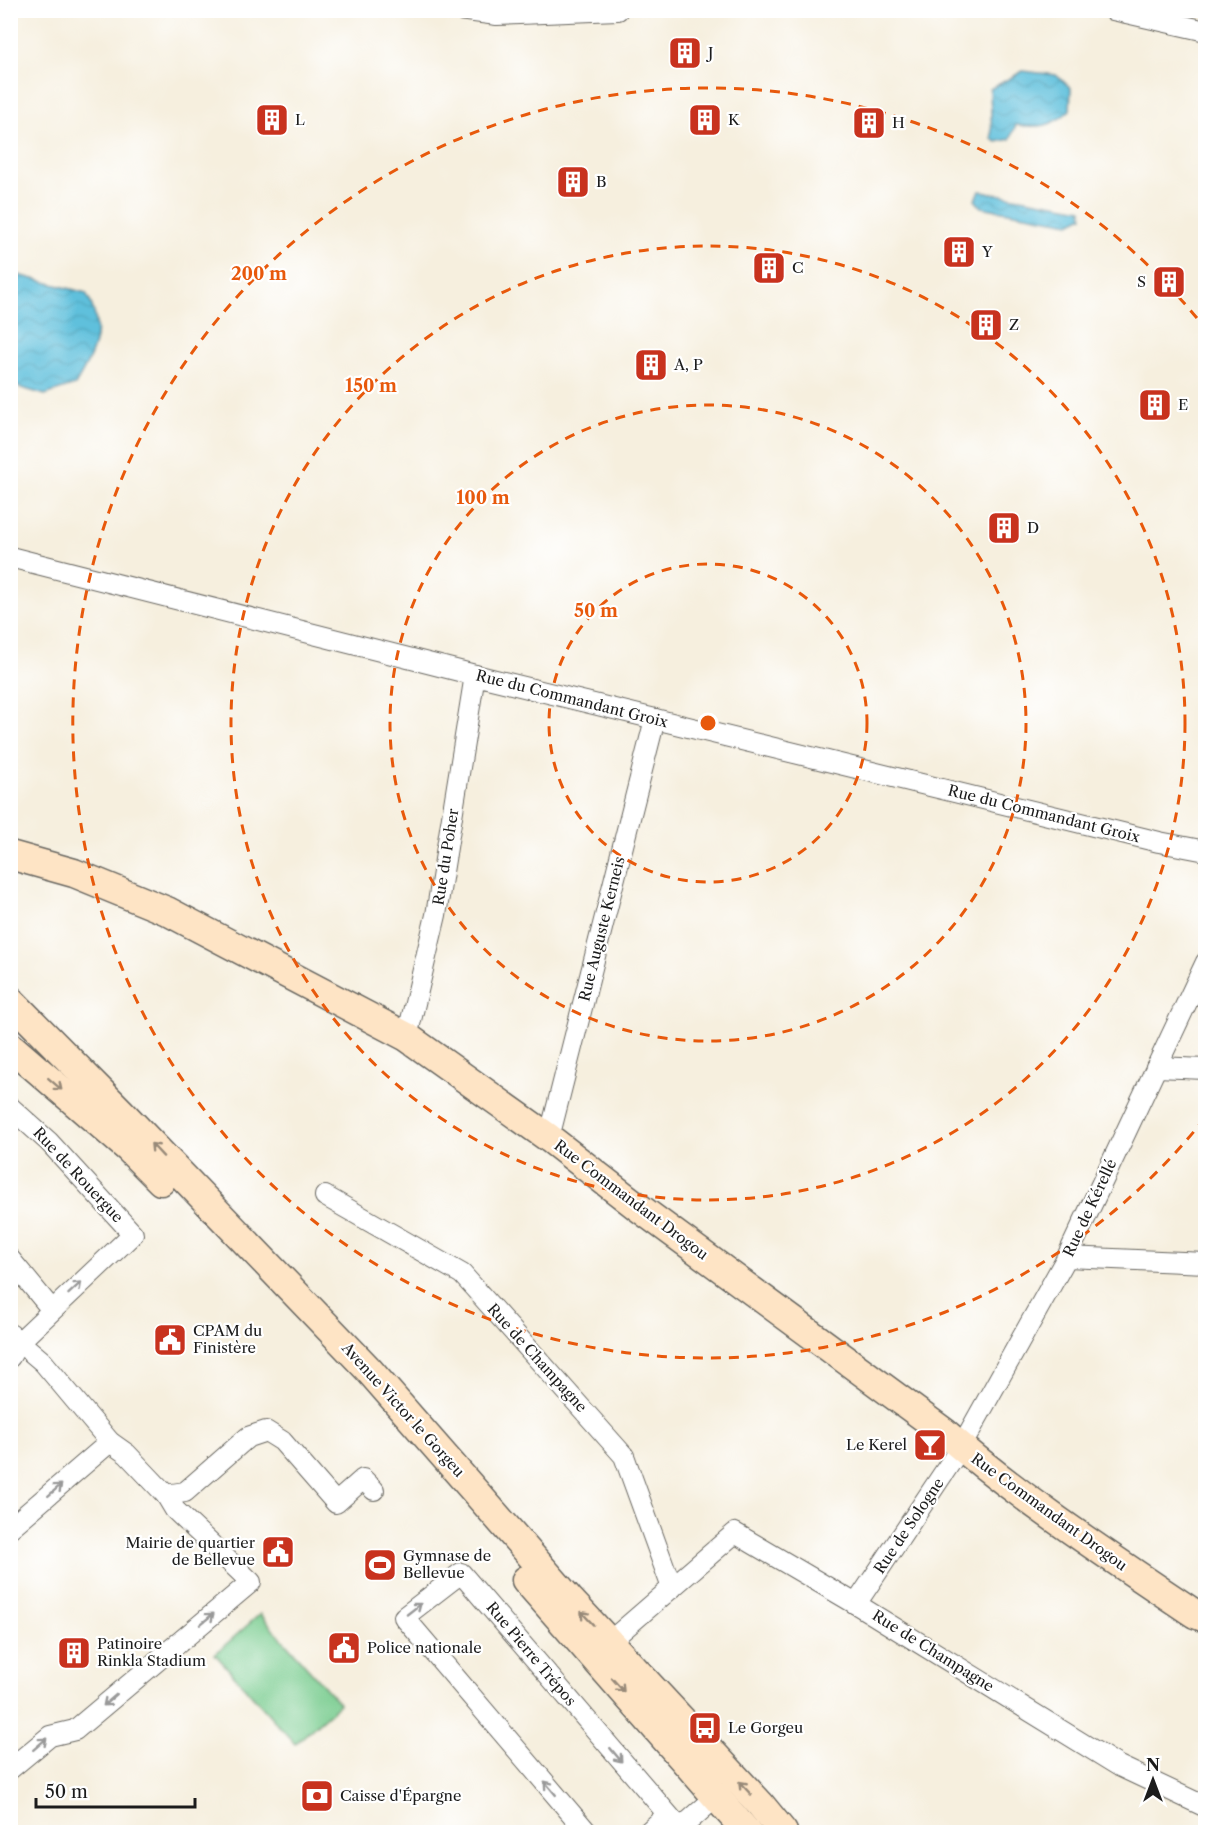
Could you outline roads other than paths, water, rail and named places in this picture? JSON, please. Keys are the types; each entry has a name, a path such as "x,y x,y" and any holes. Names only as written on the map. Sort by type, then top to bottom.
{"main road":[{"name":"Rue Commandant Drogou","path":"12,856 74,873 167,911 407,1037 549,1138 961,1448 983,1467 1091,1544 1195,1614 1206,1618"},
{"name":"Avenue Victor le Gorgeu","path":"10,1000 369,1370 609,1642 760,1804 783,1833"},
{"name":"Avenue Victor le Gorgeu","path":"10,1046 129,1149 357,1379 575,1637 747,1833"}],"street":[{"path":"459,10 497,15 618,10"},
{"path":"1113,10 1206,31"},
{"name":"Rue du Commandant Groix","path":"10,557 475,675 1206,851"},
{"name":"Rue du Poher","path":"407,1037 436,915 475,675"},
{"name":"Rue Auguste Kerneis","path":"549,1138 655,719"},
{"name":"Rue de Kérellé","path":"961,1448 1067,1257 1206,962"},
{"path":"1156,1067 1206,1069"},
{"name":"Rue de Rouergue","path":"10,1107 49,1142 133,1234 13,1345"},
{"name":"Rue de Champagne","path":"325,1196 462,1274 624,1456 672,1588"},
{"path":"1067,1257 1206,1263"},
{"path":"10,1259 52,1310"},
{"path":"10,1769 50,1736 75,1730 251,1582 175,1510 166,1495 127,1454 111,1442 43,1362 13,1345"},
{"path":"166,1495 185,1492 248,1437 266,1431 282,1441 336,1503 363,1479 374,1490"},
{"path":"10,1528 111,1442"},
{"name":"Rue de Sologne","path":"856,1604 961,1448"},
{"name":"Rue de Champagne","path":"609,1642 735,1533 856,1604 1119,1766 1206,1807"},
{"name":"Rue Pierre Trépos","path":"588,1833 404,1617 461,1573 682,1831 717,1797"},
{"path":"648,1833 667,1815"}],"water":[{"path":"1023,71 1056,75 1071,88 1070,110 1057,120 1045,125 1016,125 1010,139 997,142 992,139 990,89"},
{"path":"980,191 1082,209 1083,216 1070,223 981,207 975,200"},
{"path":"11,273 86,293 96,318 96,340 93,351 75,385 45,395 11,385"}],"place":[{"name":"J","path":"685,53"},
{"name":"L","path":"272,120"},
{"name":"K","path":"705,120"},
{"name":"H","path":"869,123"},
{"name":"B","path":"573,182"},
{"name":"Y","path":"959,252"},
{"name":"C","path":"769,268"},
{"name":"S","path":"1169,282"},
{"name":"Z","path":"986,325"},
{"name":"A, P","path":"651,365"},
{"name":"E","path":"1155,405"},
{"name":"D","path":"1004,528"},
{"name":"CPAM du Finistère","path":"170,1340"},
{"name":"Le Kerel","path":"930,1445"},
{"name":"Mairie de quartier de Bellevue","path":"278,1552"},
{"name":"Gymnase de Bellevue","path":"380,1565"},
{"name":"Police nationale","path":"344,1648"},
{"name":"Patinoire Rinkla Stadium","path":"74,1653"},
{"name":"Le Gorgeu","path":"705,1728"},
{"name":"Caisse d'Épargne","path":"317,1796"}]}
